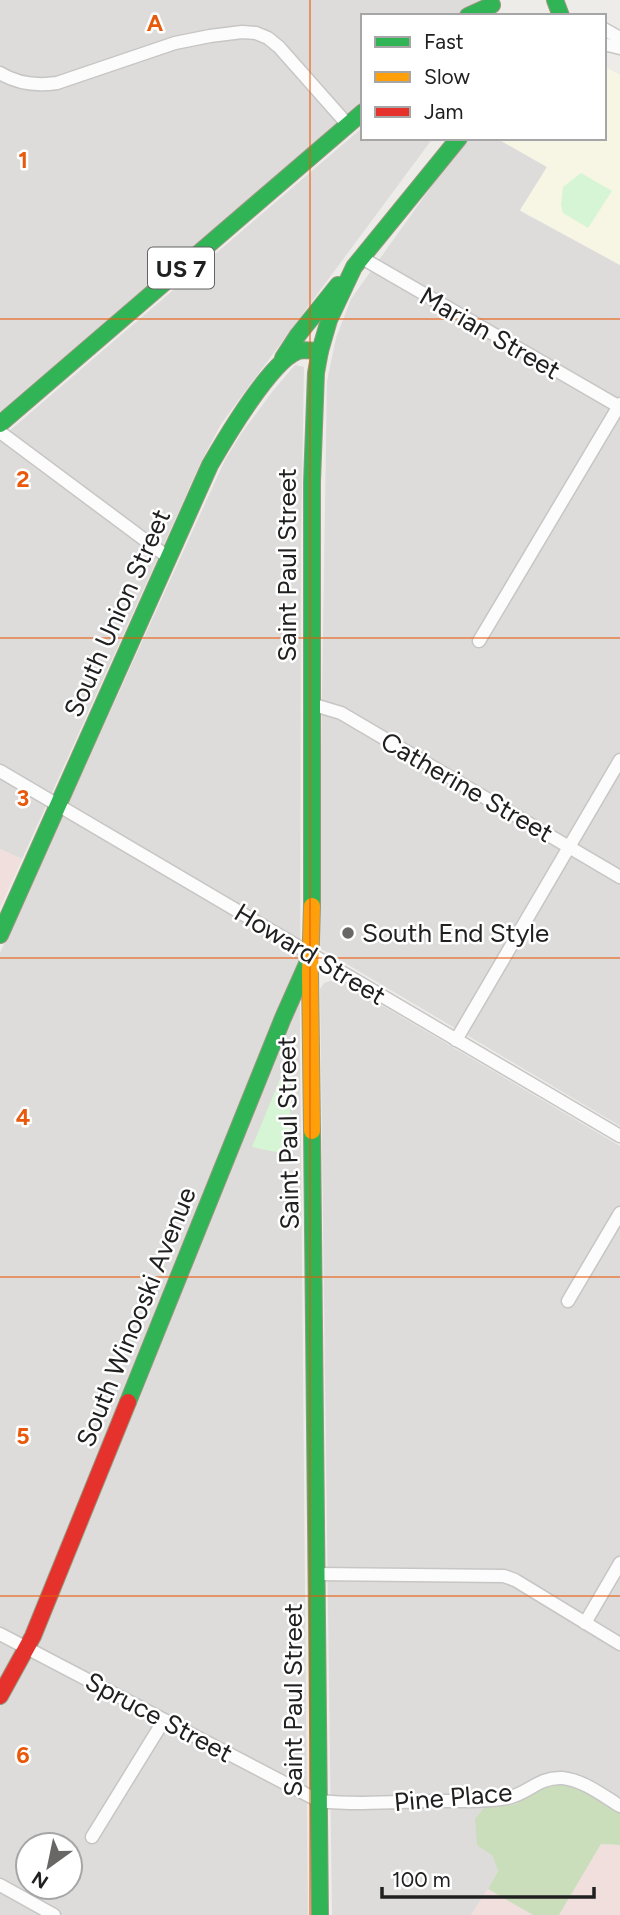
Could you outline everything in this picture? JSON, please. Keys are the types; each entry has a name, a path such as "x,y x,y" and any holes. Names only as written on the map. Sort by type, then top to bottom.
{"main road":[{"path":"473,14 492,7"},
{"name":"US 7","path":"0,424 361,114"},
{"path":"279,365 329,294 358,263 457,140"},
{"name":"Saint Paul Street","path":"320,1915 310,954 312,482 320,351 340,294 358,263"},
{"name":"South Union Street","path":"0,934 221,445 244,409 279,365 299,350 320,351"},
{"name":"South Winooski Avenue","path":"0,1696 28,1648 310,954"}],"street":[{"path":"0,73 26,84 57,83 190,40 232,33 256,33 279,47 348,125"},
{"name":"Marian Street","path":"358,263 619,405"},
{"path":"479,641 619,405"},
{"path":"0,432 169,558"},
{"name":"Catherine Street","path":"311,704 341,713 620,877"},
{"path":"456,1040 620,760"},
{"name":"Howard Street","path":"0,771 620,1136"},
{"path":"568,1301 620,1213"},
{"path":"586,1623 620,1563"},
{"path":"317,1574 504,1576 515,1580 620,1644"},
{"name":"Spruce Street","path":"0,1634 319,1801"},
{"path":"92,1837 164,1720"},
{"name":"Pine Place","path":"319,1801 344,1803 495,1799 520,1795 546,1779 561,1778 587,1786 620,1806"},
{"path":"0,1885 54,1915"}],"shaded area":[{"path":"0,0 481,0 464,14 361,14 361,103 0,412"},
{"path":"606,67 620,75 620,265 520,210 547,167 500,140 606,140"},
{"path":"361,129 361,140 432,140 221,424 201,462 22,859 0,849 0,439"},
{"path":"465,140 500,140 547,167 520,211 620,265 620,1126 318,947 327,381 336,338 351,299"},
{"path":"295,365 304,367 300,1044 308,1915 0,1915 0,953 225,460 241,434"},
{"path":"0,849 22,859 0,908"},
{"path":"341,981 620,1146 620,1813 584,1790 536,1791 516,1804 484,1808 498,1871 471,1915 332,1915 320,989 324,983"},
{"path":"601,1844 620,1845 620,1915 559,1915"},
{"path":"488,1889 533,1915 471,1915"}],"green space":[{"path":"581,173 612,191 588,228 563,213 561,205 563,187"},
{"path":"289,1057 291,1155 252,1147"},
{"path":"561,1783 584,1790 620,1813 620,1845 601,1844 559,1915 533,1915 488,1889 498,1871 493,1856 477,1845 475,1819 484,1808 516,1804 536,1791"}],"traffic: fast":[{"path":"555,0 560,14"},
{"path":"472,14 492,5"},
{"path":"0,424 361,114"},
{"path":"312,906 312,482 316,373 320,351 329,320 354,267 457,140"},
{"path":"283,358 338,285"},
{"path":"0,935 210,465 250,402 275,369 298,351 320,351"},
{"path":"128,1402 307,964"},
{"path":"312,1131 320,1915"}],"traffic: slow":[{"path":"312,906 312,1131"}],"traffic: jam":[{"path":"0,1696 33,1636 128,1402"}],"place":[{"name":"South End Style","path":"348,933"}]}
